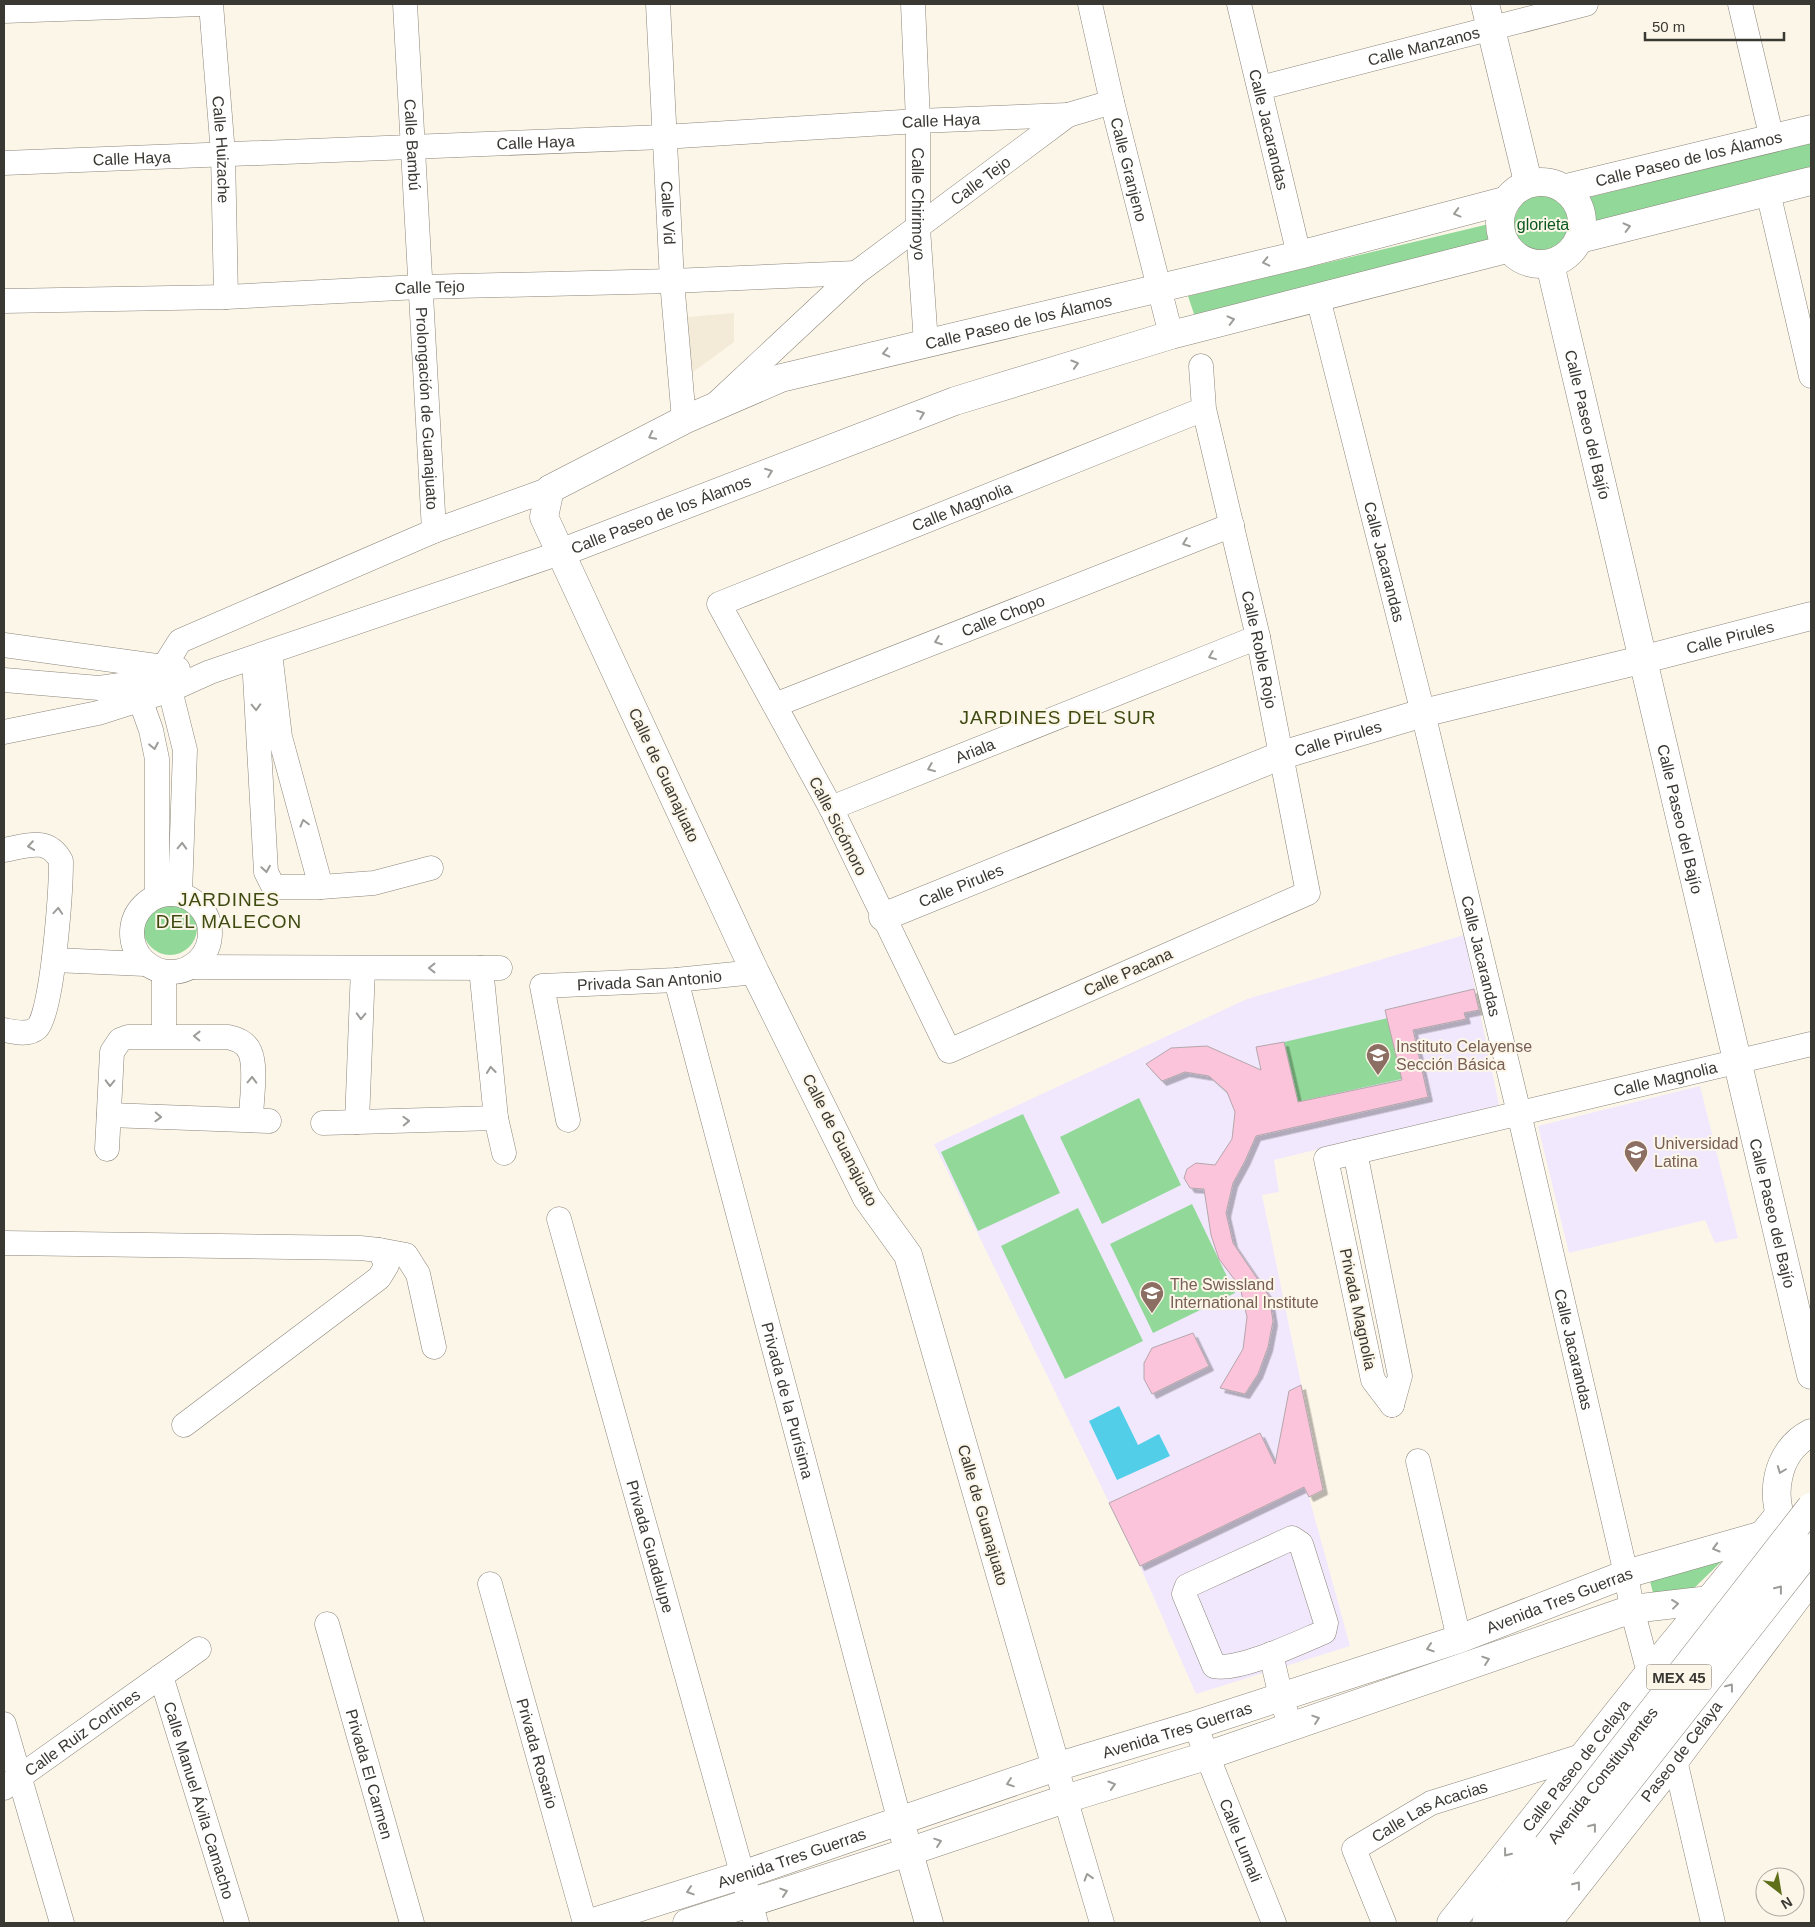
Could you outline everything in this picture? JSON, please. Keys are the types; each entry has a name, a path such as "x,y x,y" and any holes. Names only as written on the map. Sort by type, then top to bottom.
{"main road":[{"path":"1488,16 1528,182"},
{"name":"Calle Paseo de los Álamos","path":"1566,188 1811,129"},
{"path":"1548,181 1566,188 1578,202 1583,220 1580,239 1568,255 1550,264 1527,262 1507,249 1498,226 1504,201 1528,182 1548,181"},
{"path":"1580,239 1811,182"},
{"name":"Calle Paseo de los Álamos","path":"1504,201 1299,255 1158,287 782,378 715,405 550,489 544,517 560,553 955,401 1171,335 1507,249"},
{"name":"Calle Paseo del Bajío","path":"1550,264 1811,1375"},
{"name":"Calle de Guanajuato","path":"560,553 755,972 867,1198 908,1255 1056,1768"},
{"name":"Calle Pirules","path":"882,917 1282,755 1423,713 1644,660 1811,616"},
{"path":"1811,1433 1804,1437 1789,1453 1779,1472 1771,1525 1786,1530 1797,1543 1811,1553"},
{"name":"Avenida Constituyentes","path":"1516,1923 1555,1856 1811,1507"},
{"name":"Avenida Tres Guerras","path":"590,1923 742,1875 1056,1768 1459,1639 1626,1574 1771,1525"},
{"name":"Calle Paseo de Celaya","path":"1451,1923 1649,1673 1771,1525"},
{"name":"Avenida Constituyentes","path":"1486,1923 1555,1856 1811,1548"},
{"name":"Paseo de Celaya","path":"1547,1923 1675,1760 1811,1579"},
{"name":"Avenida Tres Guerras","path":"687,1923 753,1913 908,1852 1065,1799 1291,1728 1632,1609 1710,1600"},
{"path":"900,1822 929,1923"}],"street":[{"path":"4,11 202,4"},
{"name":"Calle Huizache","path":"211,4 224,154 226,297"},
{"name":"Calle Bambú","path":"405,4 420,287"},
{"name":"Calle Vid","path":"658,4 663,137 672,281 684,420"},
{"name":"Calle Chirimoyo","path":"913,4 918,120 918,228 926,343"},
{"name":"Calle Granjeno","path":"1090,4 1112,102 1171,335"},
{"name":"Calle Jacarandas","path":"1239,4 1299,255"},
{"name":"Calle Manzanos","path":"1260,88 1488,16 1586,4"},
{"path":"1740,4 1772,139"},
{"name":"Calle Tejo","path":"715,405 856,273 1068,116 1112,102"},
{"name":"Calle Haya","path":"4,164 663,137 918,120 1068,116"},
{"path":"1768,192 1811,376"},
{"name":"Calle Tejo","path":"4,301 226,297 420,287 672,281 856,273"},
{"name":"Prolongación de Guanajuato","path":"420,287 434,531"},
{"name":"Calle Jacarandas","path":"1318,298 1423,713 1519,1113 1626,1574 1632,1609 1649,1673"},
{"name":"Calle Roble Rojo","path":"1201,366 1204,409 1258,637 1308,893"},
{"name":"Calle Magnolia","path":"719,604 1204,409"},
{"name":"Calle Paseo de los Álamos","path":"163,668 180,641 434,531 550,489"},
{"name":"Calle Chopo","path":"774,705 1232,525"},
{"name":"Calle Paseo de los Álamos","path":"4,732 98,713 170,690 210,672 560,553"},
{"name":"Calle Sicómoro","path":"719,604 831,808 882,917 949,1051"},
{"name":"Ariala","path":"831,808 1258,637"},
{"name":"Calle Paseo de los Álamos","path":"4,645 163,668 210,672"},
{"path":"262,655 269,738 266,872 268,878 278,887 321,887 374,883 431,868"},
{"name":"Calle Paseo de los Álamos","path":"4,680 99,688 210,672"},
{"path":"170,690 185,750 180,894"},
{"path":"140,699 151,730 157,759 156,896"},
{"path":"269,738 321,887"},
{"path":"4,850 38,844 47,845 56,852 61,861 54,960 43,1018 38,1027 27,1033 4,1030"},
{"name":"Calle Pacana","path":"949,1051 1308,893"},
{"path":"54,960 107,963 178,972 191,967 202,958 208,946 210,927 202,909 192,900 180,894 156,896 140,908 131,926 107,963"},
{"path":"131,926 132,940 136,953 155,968 164,1036"},
{"path":"208,946 228,967"},
{"path":"191,967 490,968 496,1118 504,1153"},
{"path":"357,1122 363,968"},
{"name":"Privada San Antonio","path":"568,1120 542,986 676,980 755,972"},
{"name":"Privada de la Purísima","path":"676,980 900,1822"},
{"path":"107,1148 111,1059 115,1045 120,1040 128,1037 164,1036 228,1037 244,1043 250,1051 260,1120 109,1115"},
{"name":"Calle Magnolia","path":"1519,1113 1811,1044"},
{"name":"Privada Magnolia","path":"1355,1152 1400,1376 1392,1405 1372,1380 1326,1159 1355,1152 1519,1113"},
{"path":"323,1123 496,1118"},
{"name":"Privada Guadalupe","path":"559,1219 753,1913"},
{"path":"4,1243 360,1248 406,1255 418,1274 434,1346"},
{"path":"184,1425 379,1278 387,1265 380,1250"},
{"path":"1352,1281 1379,1273"},
{"path":"1418,1460 1459,1639"},
{"path":"1292,1538 1300,1544 1326,1623 1324,1632 1271,1654 1222,1668 1214,1666 1184,1594 1187,1586 1292,1538"},
{"name":"Privada Rosario","path":"490,1584 585,1923"},
{"path":"1710,1600 1727,1597 1746,1601 1756,1612 1765,1640"},
{"name":"Privada El Carmen","path":"327,1624 412,1923"},
{"name":"Calle Ruiz Cortines","path":"11,1782 199,1649"},
{"path":"1271,1654 1281,1697 1291,1728"},
{"name":"Calle Manuel Ávila Camacho","path":"161,1676 236,1923"},
{"path":"4,1724 11,1782 62,1923"},
{"name":"Calle Lumali","path":"1195,1725 1274,1923"},
{"name":"Calle Las Acacias","path":"1384,1923 1354,1849 1431,1803 1585,1755"},
{"path":"1675,1760 1713,1923"},
{"name":"Calle de Guanajuato","path":"1056,1768 1102,1923"}],"shaded area":[{"path":"734,313 734,342 693,372 683,371 677,318"},
{"name":"The Swissland International Institute","path":"1464,935 1499,1105 1274,1160 1279,1192 1262,1195 1323,1490 1309,1497 1350,1646 1196,1694 1140,1566 934,1144 1247,999"},
{"name":"Universidad Latina","path":"1700,1086 1738,1238 1715,1243 1705,1220 1569,1253 1538,1126"}],"green space":[{"path":"1811,143 1811,174 1598,227 1590,197"},
{"name":"glorieta","path":"1536,192 1553,194 1558,197 1568,211 1572,226 1564,243 1549,253 1531,250 1517,238 1513,221 1522,201"},
{"path":"1489,224 1489,234 1496,244 1195,317 1188,296"},
{"path":"165,901 175,901 185,905 193,913 197,928 193,943 185,951 175,955 165,955 155,951 147,943 143,933 143,923 147,913 155,905"},
{"path":"1388,1018 1402,1079 1297,1102 1284,1042"},
{"path":"1139,1098 1181,1185 1102,1224 1060,1137"},
{"path":"1023,1114 1060,1193 978,1231 941,1152"},
{"path":"1192,1204 1235,1293 1153,1333 1110,1244"},
{"path":"1078,1208 1143,1341 1065,1379 1001,1246"},
{"path":"1725,1558 1688,1594 1653,1593 1650,1581"}],"water":[{"path":"1119,1406 1138,1445 1159,1434 1170,1456 1117,1480 1089,1421"}],"building":[{"path":"1474,989 1479,1010 1464,1013 1466,1019 1413,1030 1428,1097 1256,1136 1233,1183 1226,1213 1233,1243 1269,1296 1273,1321 1268,1347 1258,1374 1245,1394 1220,1388 1243,1349 1247,1317 1240,1287 1219,1259 1211,1235 1204,1189 1190,1188 1184,1178 1187,1169 1196,1163 1215,1165 1232,1139 1235,1112 1227,1092 1209,1076 1185,1072 1162,1081 1146,1064 1171,1048 1207,1046 1261,1070 1256,1047 1284,1042 1298,1102 1402,1080 1385,1010"},
{"path":"1193,1333 1209,1366 1152,1394 1144,1379 1144,1363 1152,1348"},
{"path":"1301,1385 1323,1490 1309,1497 1304,1487 1140,1566 1109,1503 1260,1433 1275,1464 1289,1391"}],"place":[{"name":"Instituto Celayense Sección Básica","path":"1378,1076"},
{"name":"Universidad Latina","path":"1636,1173"},
{"name":"The Swissland International Institute","path":"1152,1314"}],"district":[{"name":"JARDINES DEL SUR","path":"1058,717"},
{"name":"JARDINES DEL MALECON","path":"229,910"}]}
